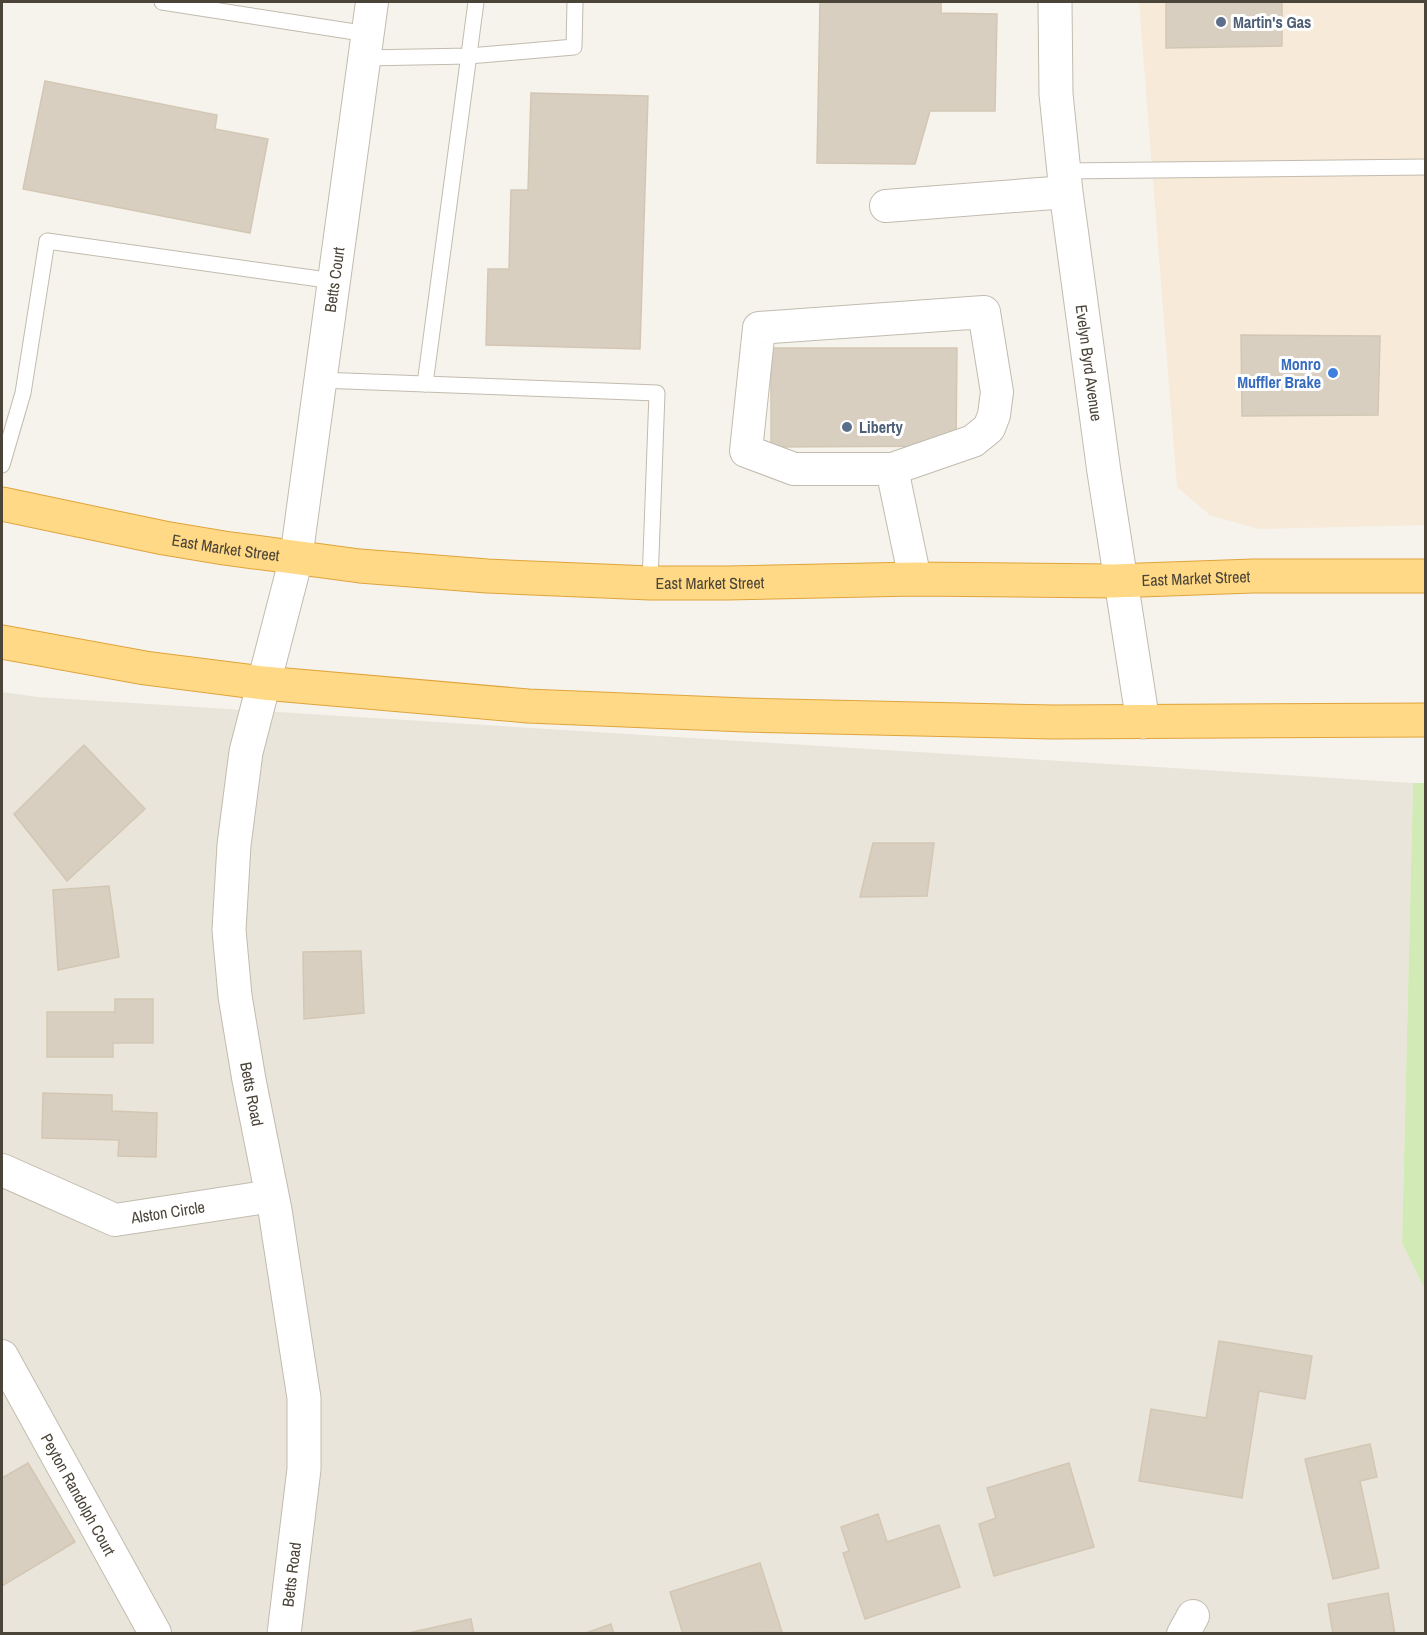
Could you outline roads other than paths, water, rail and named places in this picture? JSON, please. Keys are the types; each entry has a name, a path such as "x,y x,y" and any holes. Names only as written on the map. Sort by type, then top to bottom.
{"highway":[{"name":"East Market Street","path":"2,504 164,538 296,559 423,572 650,583 1425,576"},
{"path":"2,642 145,668 263,683 540,706 745,715 1054,722 1425,720"},
{"path":"2,661 25,657 84,657"}],"street":[{"name":"Betts Court","path":"296,559 372,2"},
{"name":"Evelyn Byrd Avenue","path":"1055,2 1056,94 1065,182 1104,472 1143,722"},
{"path":"886,206 1065,182"},
{"path":"984,312 996,392 994,415 989,428 973,441 892,469 794,469 746,451 759,328 984,312"},
{"path":"892,469 915,579"},
{"name":"Betts Road","path":"284,1634 304,1469 305,1409 272,1196 235,996 229,930 234,845 246,752 296,559"},
{"name":"Alston Circle","path":"2,1170 115,1220 272,1196"},
{"name":"Peyton Randolph Court","path":"2,1356 155,1633"}],"lane":[{"path":"162,2 236,7 366,46 469,56 574,47 575,2"},
{"path":"425,384 476,2"},
{"path":"1065,182 1425,166"},
{"path":"2,465 23,393 47,241 334,280"},
{"path":"320,381 657,393 650,583"}],"place":[{"name":"Martin's Gas","path":"1221,22"},
{"name":"Monro Muffler Brake","path":"1333,373"},
{"name":"Liberty","path":"847,427"}]}
